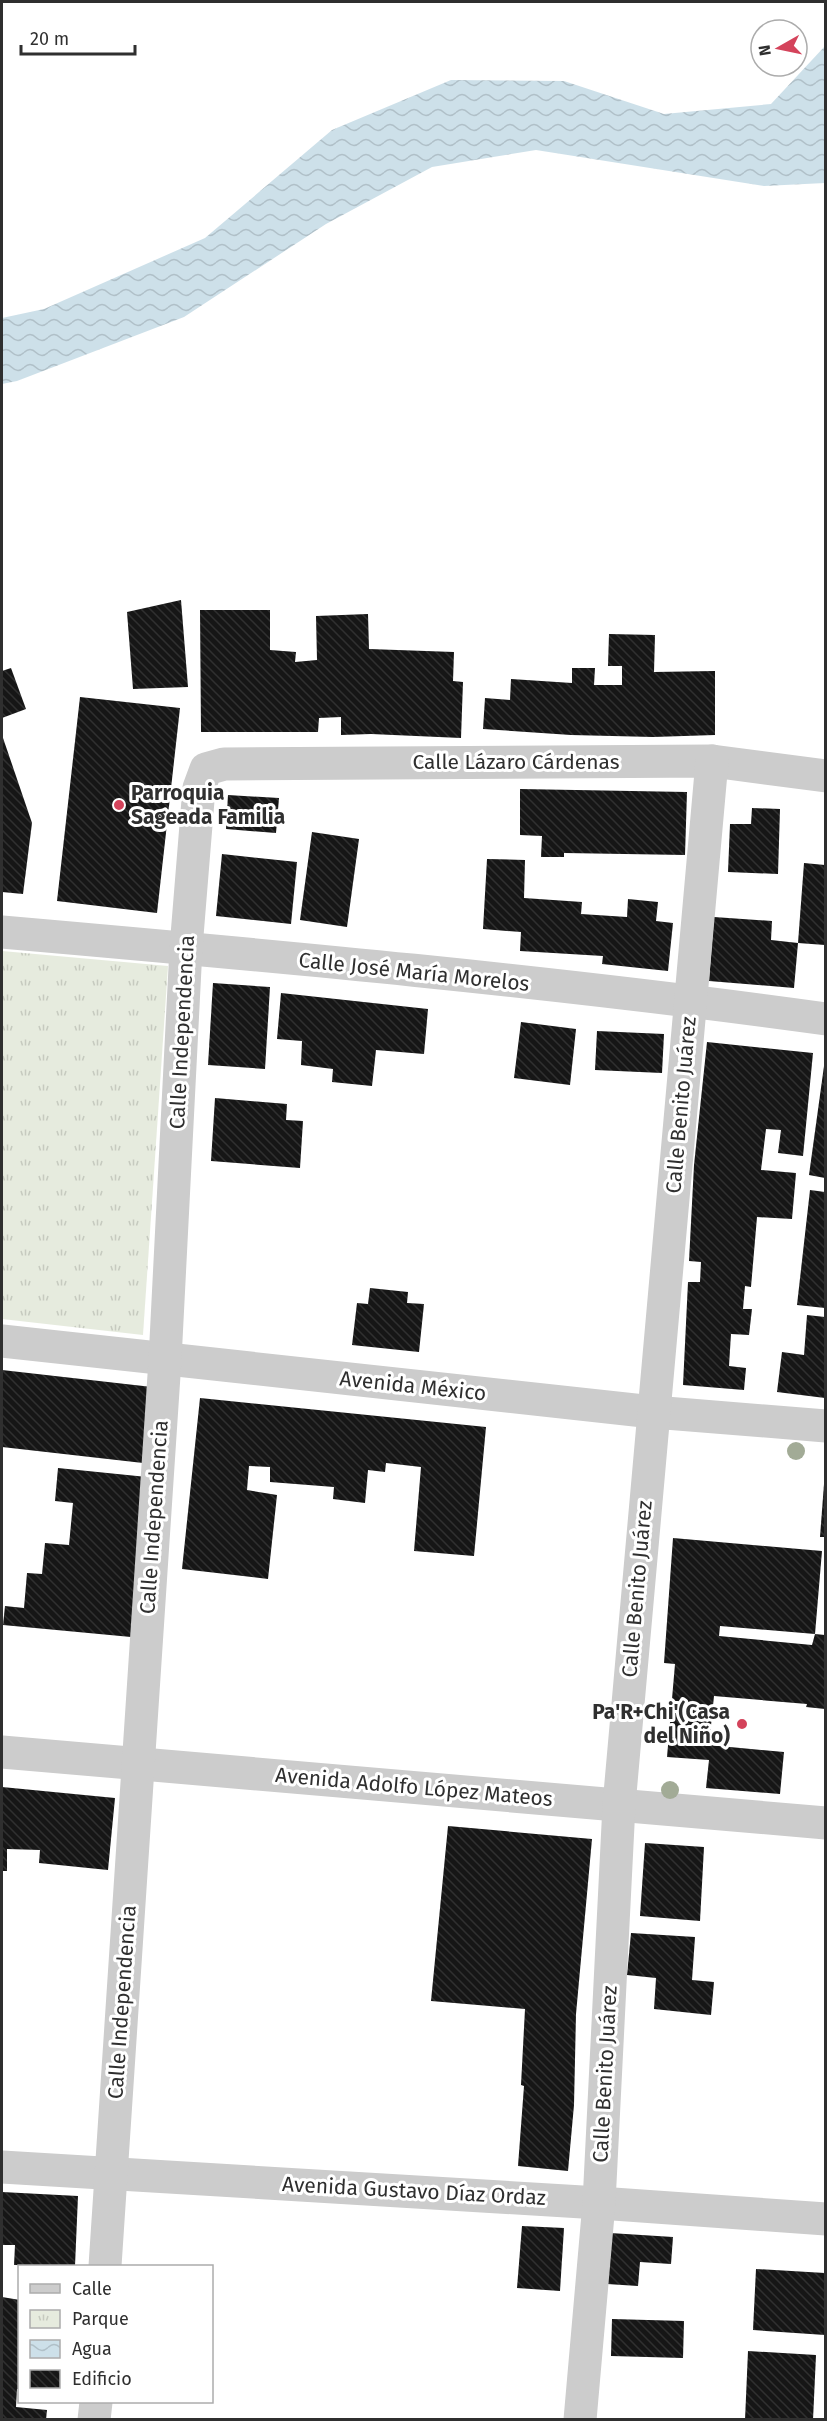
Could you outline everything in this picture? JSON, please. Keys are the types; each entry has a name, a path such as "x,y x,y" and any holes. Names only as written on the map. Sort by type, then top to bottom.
{"street":[{"name":"Calle Lázaro Cárdenas","path":"206,769 224,764 712,761 825,776"},
{"name":"Calle Benito Juárez","path":"580,2420 599,2203 619,1805 712,761"},
{"name":"Calle Independencia","path":"105,2265 165,1360 186,948 199,788 206,769"},
{"name":"Calle José María Morelos","path":"2,932 186,948 691,1000 825,1019"},
{"name":"Avenida México","path":"2,1341 653,1412 825,1426"},
{"name":"Avenida Adolfo López Mateos","path":"2,1752 825,1823"},
{"name":"Avenida Gustavo Díaz Ordaz","path":"2,2167 825,2219"},
{"path":"94,2420 96,2403"}],"green space":[{"path":"2,951 168,966 143,1335 2,1319"}],"water":[{"path":"825,46 825,183 764,186 536,150 432,167 326,224 184,317 17,381 2,384 2,318 44,309 205,238 332,130 451,80 564,81 664,114 771,104 795,78 809,78 809,63"}],"building":[{"path":"181,600 188,687 133,689 127,612"},
{"path":"200,610 270,610 270,650 296,652 295,662 317,660 316,616 368,614 369,649 454,652 453,681 463,682 461,738 341,735 341,717 319,718 318,732 201,732"},
{"path":"609,634 655,635 654,672 715,671 715,735 653,737 571,735 483,729 485,698 510,700 511,679 572,683 572,668 595,668 594,685 622,685 622,666 608,666"},
{"path":"11,668 26,709 2,718 2,671"},
{"name":"Parroquia Sageada Familia","path":"80,697 180,708 157,913 57,901"},
{"path":"2,735 32,823 23,894 2,892"},
{"path":"520,789 687,792 685,855 564,853 564,857 541,857 542,836 520,835"},
{"path":"228,795 279,798 276,833 226,829"},
{"path":"752,808 780,809 778,874 728,872 730,824 751,824"},
{"path":"312,832 359,839 347,927 300,920"},
{"path":"222,854 297,862 291,924 216,916"},
{"path":"487,859 525,860 524,898 582,902 581,914 627,917 628,899 658,902 656,921 673,923 668,971 602,964 603,956 520,951 521,932 483,929"},
{"path":"804,863 825,865 825,945 798,943"},
{"path":"714,917 772,921 771,940 798,943 794,988 709,981"},
{"path":"213,983 270,987 265,1069 208,1065"},
{"path":"281,993 428,1009 424,1054 376,1050 372,1086 332,1082 333,1069 301,1065 302,1041 277,1039"},
{"path":"521,1022 576,1029 570,1085 514,1078"},
{"path":"597,1031 664,1034 662,1073 595,1070"},
{"path":"707,1042 813,1053 803,1156 778,1153 781,1130 766,1129 761,1170 796,1173 792,1219 757,1217 751,1287 745,1286 743,1309 752,1309 749,1335 731,1334 729,1366 746,1368 744,1390 683,1385 688,1282 700,1282 701,1262 689,1261 694,1165"},
{"path":"825,1066 825,1178 809,1175"},
{"path":"215,1098 287,1104 286,1120 303,1121 300,1168 211,1161"},
{"path":"810,1190 825,1192 825,1308 797,1305"},
{"path":"370,1288 408,1292 407,1303 424,1304 419,1352 352,1345 357,1303 368,1304"},
{"path":"807,1315 825,1317 825,1398 777,1392 782,1352 804,1355"},
{"path":"2,1370 152,1387 143,1463 2,1447"},
{"path":"200,1398 486,1427 474,1556 414,1551 421,1467 386,1463 385,1472 368,1470 365,1503 333,1499 334,1487 270,1482 270,1467 249,1466 247,1490 277,1495 268,1579 182,1569"},
{"path":"58,1468 147,1477 131,1637 3,1625 5,1606 24,1608 27,1573 42,1574 45,1543 69,1545 73,1503 55,1501"},
{"path":"824,1484 825,1537 820,1537"},
{"path":"673,1538 822,1551 815,1634 825,1635 825,1709 806,1707 807,1704 714,1696 709,1745 784,1752 780,1794 706,1788 709,1760 667,1757 675,1664 664,1663","holes":["720,1626 815,1634 812,1645 719,1636"]},
{"path":"2,1787 115,1798 108,1870 39,1863 40,1850 7,1849 7,1871 2,1871"},
{"path":"448,1826 592,1839 576,2014 574,2105 568,2171 518,2166 524,2086 521,2085 525,2009 431,2001"},
{"path":"645,1843 704,1847 700,1921 640,1916"},
{"path":"631,1933 695,1937 692,1980 714,1982 711,2015 654,2009 656,1978 627,1975"},
{"path":"2,2192 78,2196 75,2265 14,2265 15,2245 2,2245"},
{"path":"522,2226 564,2228 560,2291 517,2288"},
{"path":"610,2233 673,2237 671,2264 640,2262 638,2286 607,2284"},
{"path":"756,2269 825,2273 825,2335 753,2330"},
{"path":"2,2297 18,2300 16,2407 47,2410 46,2420 2,2420"},
{"path":"612,2319 684,2321 683,2358 611,2356"},
{"path":"748,2351 816,2355 813,2420 745,2420"}],"place":[{"name":"Parroquia Sageada Familia","path":"119,805"},
{"name":"Pa'R+Chi'(Casa del Niño)","path":"742,1724"}]}
